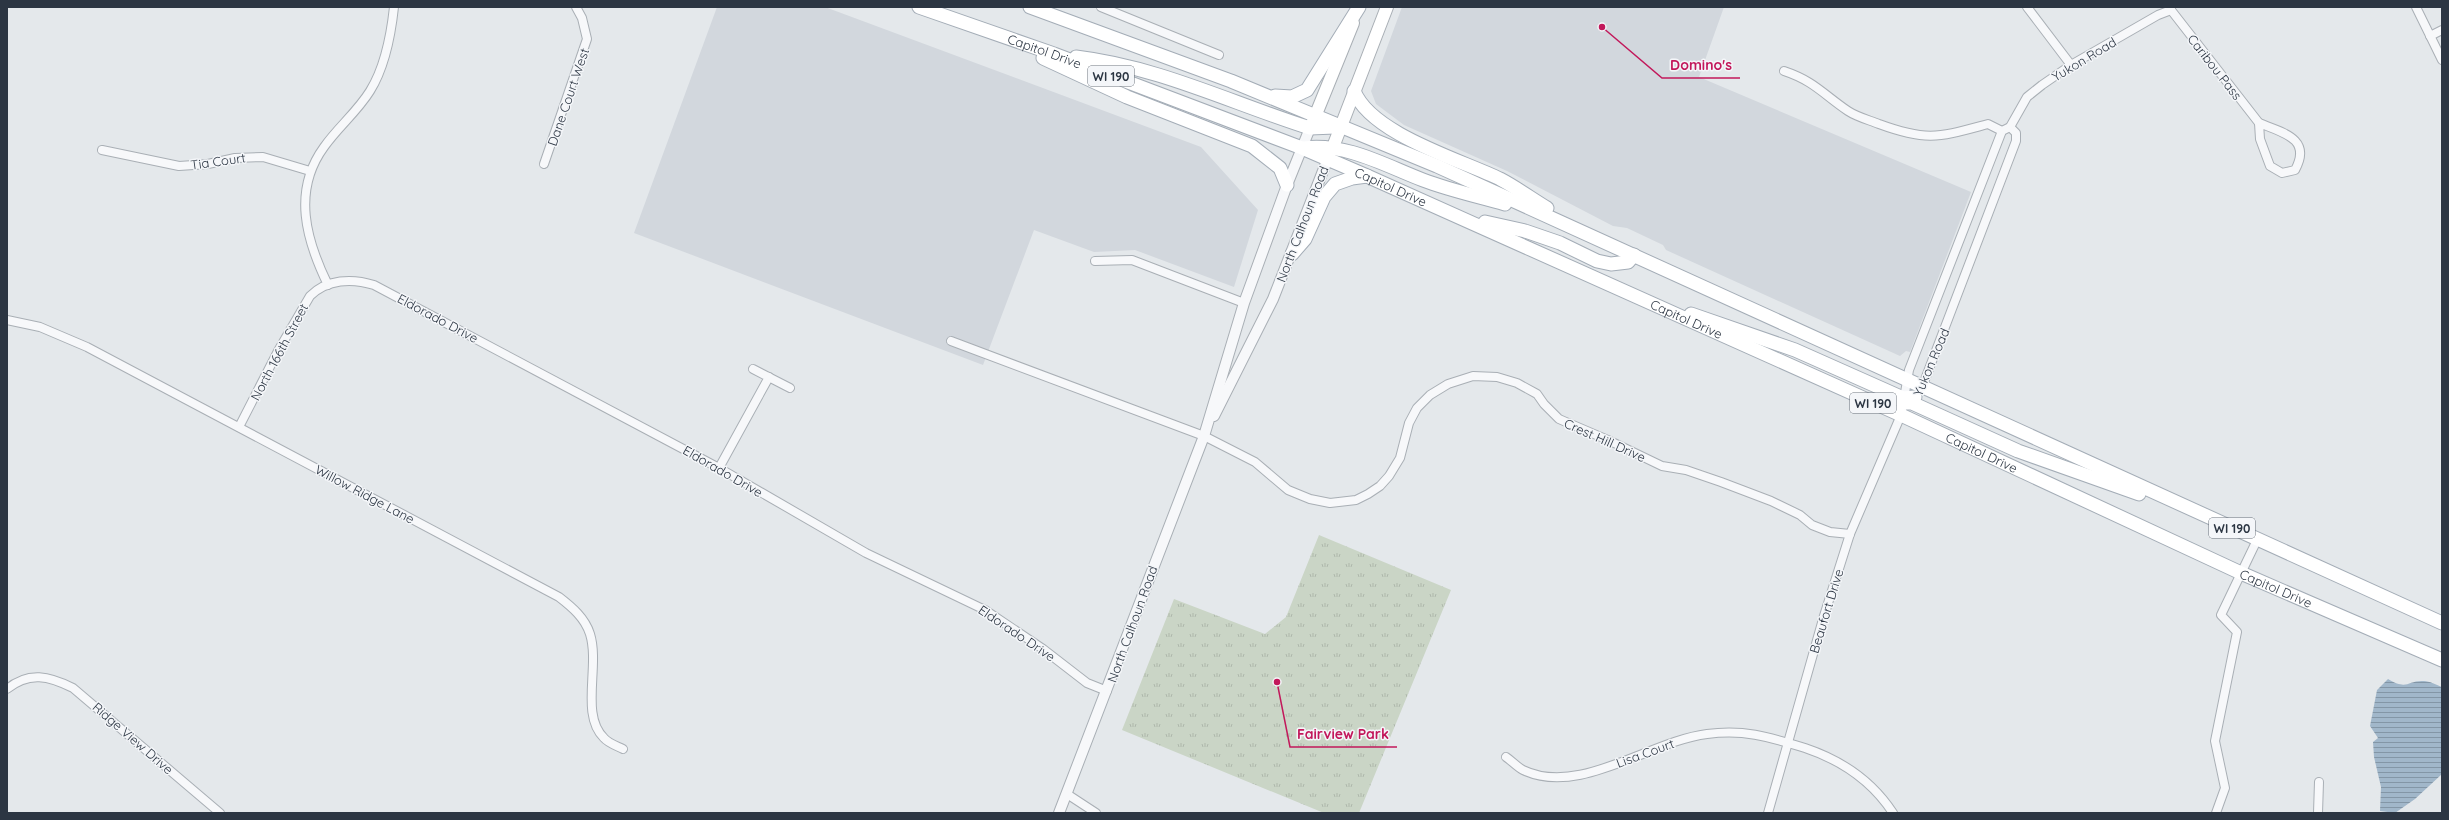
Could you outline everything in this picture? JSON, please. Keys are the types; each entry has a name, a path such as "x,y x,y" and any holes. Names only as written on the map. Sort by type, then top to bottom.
{"main road":[{"path":"1030,7 1263,95 1313,122"},
{"path":"1263,95 1292,97 1307,90 1360,7"},
{"name":"North Calhoun Road","path":"1313,122 1360,7"},
{"name":"North Calhoun Road","path":"1330,153 1387,7"},
{"name":"Capitol Drive","path":"926,8 981,30 1054,54 1302,148"},
{"path":"981,30 1127,97 1252,146 1280,168 1287,185"},
{"path":"1054,54 1114,62 1152,72 1313,122 1341,126"},
{"path":"1354,91 1367,110 1393,131 1501,180 1582,231"},
{"name":"Capitol Drive","path":"1341,126 1437,166 1906,378 1910,400"},
{"path":"1302,148 1380,162 1424,180 1545,215"},
{"name":"Capitol Drive","path":"1330,153 1367,176 1639,298 1910,400 2200,514 2442,623"},
{"path":"1292,254 1305,238 1324,197 1335,184 1352,178 1367,176"},
{"path":"1460,217 1525,231 1560,243 1597,261 1611,264 1628,262 1634,255"},
{"path":"1639,298 1733,327 1795,350 1910,400 2018,451 2200,514"},
{"name":"Capitol Drive","path":"1910,400 2241,573 2442,660"},
{"path":"2419,650 2442,657"}],"street":[{"path":"328,284 315,259 306,226 304,202 310,171 324,147 359,108 375,83 386,54 394,7"},
{"name":"Dane Court West","path":"544,164 587,39 582,18 576,7"},
{"path":"1100,7 1219,55"},
{"path":"2027,7 2071,65"},
{"path":"2416,7 2442,60"},
{"name":"Yukon Road","path":"1910,400 1906,378 2006,129 2027,97 2071,65 2171,9"},
{"name":"Caribou Pass","path":"2171,9 2259,123 2296,140 2302,149 2302,158 2295,170 2282,173 2270,166 2260,139 2259,123"},
{"path":"2430,36 2442,30"},
{"path":"1784,71 1818,87 1850,113 1896,130 1933,137 1964,132 1988,124 2006,129"},
{"name":"North Calhoun Road","path":"1059,813 1204,436 1244,303 1287,185 1313,122"},
{"name":"Yukon Road","path":"1910,400 2016,141 2016,133 2006,129"},
{"name":"Tia Court","path":"102,150 180,166 208,164 235,158 263,157 310,171"},
{"name":"North Calhoun Road","path":"1204,436 1259,329 1292,254 1330,153"},
{"path":"1095,261 1132,260 1244,303"},
{"name":"Eldorado Drive","path":"328,284 338,281 361,281 386,290 719,468 860,550 986,610 1043,648 1087,683 1106,691"},
{"name":"North 166th Street","path":"239,427 298,314 314,292 328,284"},
{"name":"Willow Ridge Lane","path":"7,320 40,327 60,334 541,587 576,611 590,633 594,651 591,714 604,739 623,748"},
{"name":"Crest Hill Drive","path":"951,341 1204,436 1255,462 1288,490 1310,500 1330,503 1356,500 1380,486 1389,476 1400,458 1409,423 1417,408 1430,395 1448,384 1473,376 1497,377 1517,383 1537,394 1544,404 1559,419 1623,446 1662,466 1686,470 1771,500 1800,515 1812,524 1830,532 1850,534"},
{"path":"753,369 790,388"},
{"path":"719,468 769,378"},
{"name":"Beaufort Drive","path":"1768,813 1850,534 1910,400"},
{"path":"2216,813 2224,788 2214,741 2237,632 2221,615 2257,540"},
{"name":"Ridge View Drive","path":"7,689 19,680 39,676 56,680 87,699 220,813"},
{"name":"Lisa Court","path":"1506,757 1524,770 1555,778 1597,771 1683,739 1705,734 1725,732 1764,735 1829,756 1868,783 1893,813"},
{"path":"2318,813 2319,782"},
{"path":"1067,794 1096,813"}],"shaded area":[{"path":"717,7 825,7 1201,147 1258,210 1234,287 1135,250 1094,252 1034,230 983,365 634,233"},
{"path":"1402,7 1724,7 1699,77 1971,192 1910,352 1906,351 1900,356 1666,250 1663,245 1627,228 1613,226 1507,171 1404,125 1376,104 1371,91"}],"green space":[{"path":"1319,535 1451,590 1359,813 1324,813 1122,730 1174,599 1265,634 1286,617"}],"water":[{"path":"2388,679 2404,685 2424,681 2431,682 2442,687 2442,774 2415,799 2395,813 2380,811 2381,787 2374,757 2373,742 2378,738 2370,726 2377,690"}],"place":[{"name":"Domino's","path":"1602,27"},
{"name":"Fairview Park","path":"1277,682"}]}
